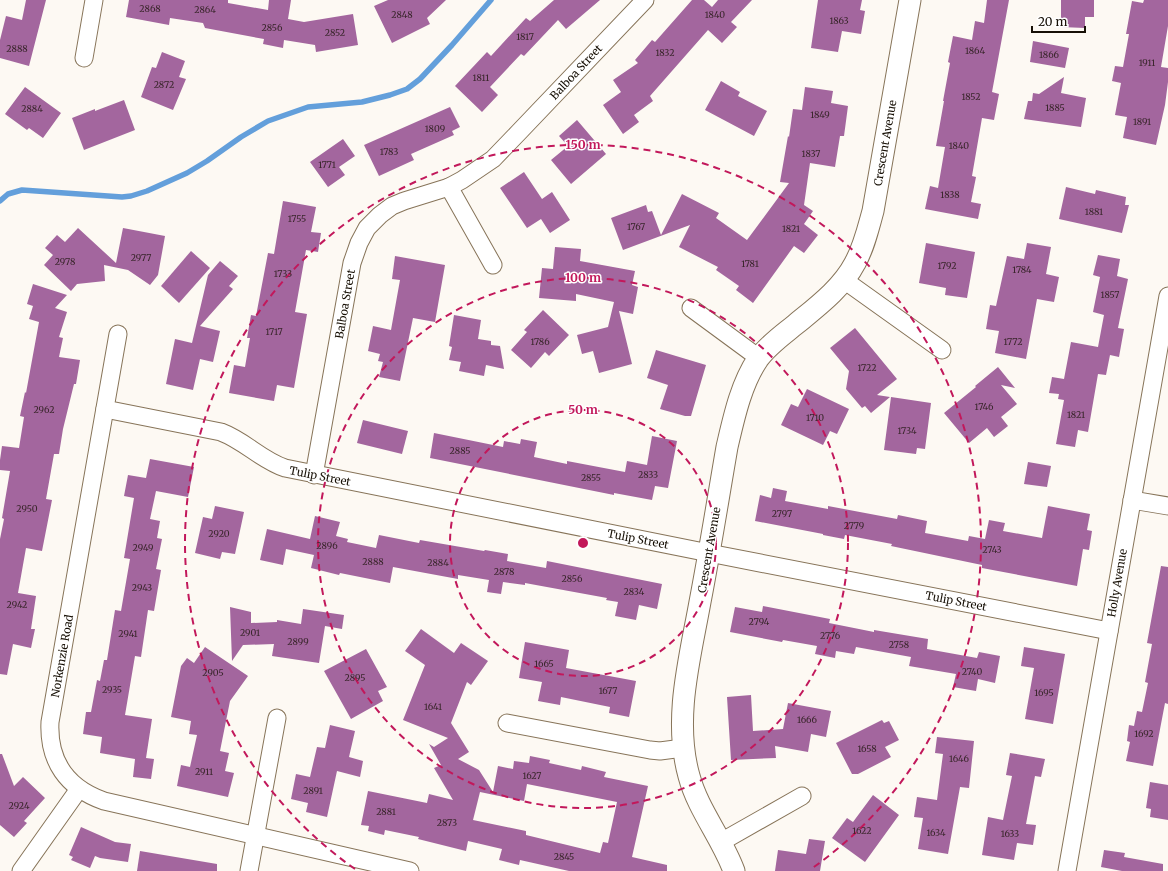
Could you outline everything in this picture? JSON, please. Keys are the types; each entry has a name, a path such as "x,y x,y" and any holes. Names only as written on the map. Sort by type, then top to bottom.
{"street":[{"path":"84,58 94,0"},
{"name":"Balboa Street","path":"314,475 352,264 359,243 367,228 392,206 449,187 462,180 492,159 645,0"},
{"name":"Crescent Avenue","path":"734,871 721,842 697,798 689,777 683,748 682,726 686,682 727,447 736,409 759,358 774,342 834,291 844,280 855,263 865,241 873,211 910,0"},
{"path":"449,187 493,265"},
{"path":"844,280 942,350"},
{"name":"Holly Avenue","path":"1067,871 1168,296"},
{"path":"691,308 759,358"},
{"name":"Norkenzie Road","path":"118,334 50,722 51,743 58,764 65,775 79,789 104,801 410,871"},
{"name":"Tulip Street","path":"105,409 221,432 233,436 267,461 275,465 314,475 1109,631"},
{"path":"1132,500 1168,506"},
{"path":"250,871 277,718"},
{"path":"507,723 650,750 660,751 683,748"},
{"path":"21,871 79,789"},
{"path":"721,842 802,796"}],"building":[{"path":"26,0 46,0 29,66 0,58 0,40 6,16 22,20"},
{"path":"129,0 228,0 228,3 268,10 269,0 291,0 288,19 304,22 353,14 358,45 316,52 315,45 284,40 283,48 263,44 264,39 205,28 203,23 170,18 169,25 126,17"},
{"path":"388,0 446,0 427,18 430,24 392,43 374,6"},
{"path":"554,0 600,0 566,29 558,20 524,56 521,54 490,87 498,95 482,112 455,86 487,52 491,56 526,18 530,21"},
{"path":"692,0 704,0 712,7 718,0 752,0 731,22 737,27 722,43 708,30 650,96 653,101 634,115 639,122 623,134 603,105 621,92 613,80 638,63 635,60 652,40 655,42"},
{"path":"818,0 862,0 860,10 865,11 861,34 842,31 838,52 811,48"},
{"path":"987,0 1009,0 992,92 999,94 994,120 982,118 972,176 976,177 971,202 981,204 978,219 925,209 930,186 938,188 945,147 936,146 953,36 972,40 975,21 984,23"},
{"path":"1061,0 1094,0 1094,17 1085,17 1085,28 1061,27"},
{"path":"1144,0 1168,0 1168,26 1161,67 1168,68 1168,82 1165,105 1156,145 1123,138 1127,117 1115,115 1121,83 1112,81 1115,66 1123,67 1129,34 1126,34 1132,1 1143,3"},
{"path":"1033,41 1069,48 1065,68 1030,62"},
{"path":"162,52 185,61 179,77 186,79 173,110 141,97 152,67 156,68"},
{"path":"1064,77 1061,93 1086,98 1081,127 1024,119 1028,101 1032,101 1033,93 1039,94"},
{"path":"721,81 740,92 738,96 767,111 754,136 705,110"},
{"path":"25,87 61,113 43,138 29,128 27,130 5,114"},
{"path":"805,87 833,91 831,103 848,106 844,136 840,136 835,167 810,163 804,205 813,211 804,224 818,235 804,253 794,246 753,303 736,290 739,286 716,270 718,267 679,247 690,225 623,250 611,218 646,205 648,212 652,211 661,235 682,194 719,213 716,218 747,240 789,183 780,182 793,109 802,110"},
{"path":"124,100 135,130 84,150 72,118"},
{"path":"450,107 460,127 452,131 454,135 411,154 414,160 379,176 364,145"},
{"path":"577,120 606,154 571,184 551,160 568,146 559,136"},
{"path":"343,139 355,156 339,167 345,175 328,187 310,162"},
{"path":"524,172 542,199 552,192 570,220 550,233 541,219 527,228 500,188"},
{"path":"1066,187 1095,194 1096,190 1126,197 1125,205 1129,205 1122,233 1059,219"},
{"path":"283,201 316,207 311,232 321,233 318,252 306,250 295,312 307,314 294,388 277,385 274,401 229,393 234,365 245,367 250,338 247,338 251,315 256,316 268,253 274,254"},
{"path":"78,228 116,263 123,228 165,236 158,275 150,285 128,270 104,265 105,281 77,284 71,291 44,265 53,255 45,248 57,235 65,242"},
{"path":"926,243 975,252 967,298 945,295 946,288 919,283"},
{"path":"1027,243 1051,247 1046,274 1059,277 1054,302 1037,299 1026,359 995,353 999,331 986,329 990,305 996,306 1007,256 1024,259"},
{"path":"555,247 581,249 580,261 635,271 632,285 638,287 633,314 619,311 632,364 599,373 593,351 582,354 577,335 608,327 614,302 576,294 576,301 539,298 542,268 553,269"},
{"path":"191,251 210,268 179,303 161,286"},
{"path":"1098,255 1120,259 1117,276 1128,279 1118,328 1124,329 1119,357 1110,355 1106,375 1098,374 1088,432 1078,430 1075,447 1056,444 1064,400 1058,399 1059,394 1049,393 1052,377 1064,379 1071,342 1098,347 1104,315 1093,312 1100,277 1093,275"},
{"path":"395,256 445,265 435,322 413,318 400,381 379,377 383,362 378,361 380,354 368,351 373,326 391,330 400,280 392,279"},
{"path":"220,261 238,276 229,286 233,289 200,326 220,331 213,362 200,359 193,390 166,384 175,339 192,343 208,275"},
{"path":"33,284 67,295 55,308 67,312 59,337 63,338 59,357 80,360 76,384 74,384 63,429 59,454 54,454 46,499 52,500 42,551 26,548 18,593 36,596 31,629 35,629 31,648 13,644 7,675 0,674 0,539 10,471 0,470 0,460 2,446 19,448 24,417 20,416 25,392 26,393 39,322 29,319 33,306 27,304"},
{"path":"543,310 569,335 549,356 545,352 531,368 511,350 527,332 524,330"},
{"path":"454,315 481,320 478,339 491,341 491,345 500,346 504,369 486,365 484,376 459,371 461,362 449,360 452,347 449,346"},
{"path":"855,328 897,379 877,395 890,397 871,413 865,406 862,408 846,389 849,371 830,348"},
{"path":"656,350 706,365 691,416 685,416 660,409 668,385 647,378"},
{"path":"998,367 1015,388 1001,385 1017,404 1001,417 1008,426 994,437 987,428 969,443 944,413"},
{"path":"807,389 849,409 837,434 830,431 823,445 781,425 791,404 798,407"},
{"path":"891,397 931,403 925,449 917,448 916,454 884,450"},
{"path":"363,420 408,431 402,454 357,443"},
{"path":"434,433 503,447 504,441 520,444 521,439 537,442 534,457 567,464 567,461 625,472 627,461 647,465 652,436 677,441 668,488 655,486 652,500 614,493 614,495 430,458"},
{"path":"150,459 194,467 188,497 156,491 150,519 160,521 157,538 162,539 156,569 161,570 154,611 148,610 141,657 135,656 125,715 152,719 146,758 154,759 151,779 133,777 135,759 100,753 102,737 83,734 86,712 91,712 97,680 100,681 104,660 107,660 115,610 121,611 130,559 124,558 134,498 124,496 128,475 146,478"},
{"path":"1028,462 1051,466 1047,487 1024,484"},
{"path":"773,488 787,491 785,501 828,509 828,506 897,519 898,515 927,521 925,533 968,541 969,536 985,539 989,520 1005,523 1003,531 1042,538 1048,506 1090,514 1087,530 1092,531 1089,550 1083,549 1077,586 982,568 982,565 891,546 892,544 845,535 844,539 755,521 760,495 771,498"},
{"path":"215,506 244,512 235,554 222,552 220,559 195,553 203,517 212,519"},
{"path":"315,516 340,522 336,536 348,539 347,542 376,548 379,535 419,543 420,540 508,554 507,561 546,568 547,561 662,584 657,609 639,605 636,620 615,616 618,602 606,600 607,598 525,583 525,585 503,582 501,594 487,592 489,580 458,575 458,579 393,567 390,583 340,573 339,575 311,568 314,555 286,549 283,565 260,560 267,529 310,539"},
{"path":"1161,566 1168,567 1168,704 1165,703 1153,766 1126,761 1130,742 1127,741 1129,725 1134,726 1137,711 1142,712 1148,683 1145,682 1152,644 1147,643"},
{"path":"763,606 830,619 829,623 874,632 874,630 928,639 927,649 977,658 979,652 1000,656 995,683 978,679 976,691 953,687 956,674 909,666 911,657 856,647 854,654 836,651 835,658 815,654 817,646 783,640 782,642 730,632 735,607 762,612"},
{"path":"230,607 251,612 251,623 277,622 277,620 301,624 303,609 344,615 342,629 325,626 319,663 272,656 274,644 243,645 232,661"},
{"path":"421,629 454,653 461,643 488,661 471,685 467,682 451,723 469,752 458,759 479,770 493,792 498,766 513,769 514,761 529,763 530,756 550,760 549,763 581,770 582,766 606,772 604,777 648,786 632,857 667,865 667,871 569,871 520,860 519,865 499,860 502,849 468,841 466,851 418,839 419,837 385,830 384,835 368,831 369,826 361,825 368,791 427,803 429,794 453,800 434,768 441,765 429,744 434,747 448,738 403,720 425,665 405,651","holes":["527,784 617,802 608,843 603,842 600,853 526,835 526,831 473,820 480,792 524,801"]},
{"path":"525,642 569,650 566,668 636,681 629,717 609,713 610,707 561,697 560,705 538,701 542,682 519,678"},
{"path":"205,647 248,676 230,701 220,751 229,753 225,771 234,773 228,797 177,786 181,765 190,767 197,735 189,734 191,721 171,717 181,666 187,658 194,663"},
{"path":"1024,647 1065,654 1053,724 1025,719 1034,668 1021,666"},
{"path":"366,649 387,687 378,691 383,701 351,719 324,671"},
{"path":"751,695 753,731 783,729 788,703 831,711 826,737 811,734 808,752 775,746 776,758 731,760 727,697"},
{"path":"882,720 884,723 889,721 899,740 885,747 891,757 858,774 852,774 836,743"},
{"path":"330,725 355,731 349,757 363,761 360,777 337,771 327,817 306,812 308,803 291,799 296,774 310,777 317,747 325,748"},
{"path":"937,737 974,741 969,788 960,787 948,854 918,849 923,818 914,817 917,797 937,800 943,754 935,753"},
{"path":"1010,753 1045,759 1041,777 1035,776 1026,824 1036,825 1033,845 1017,843 1014,860 982,855 988,817 1003,820 1012,776 1006,775"},
{"path":"0,754 2,754 14,786 23,777 45,798 24,821 27,823 14,837 0,825"},
{"path":"1150,782 1168,785 1168,820 1150,817 1151,809 1146,808"},
{"path":"873,795 899,815 865,862 832,838 847,818 853,822"},
{"path":"81,827 115,842 131,844 128,862 95,856 90,868 71,860 73,857 69,855"},
{"path":"809,839 825,841 820,871 775,871 778,850 806,854"},
{"path":"1104,850 1125,853 1124,857 1163,864 1163,871 1122,871 1101,867"},
{"path":"140,851 217,864 217,871 137,871"}],"waterway":[{"path":"0,201 8,194 22,190 122,197 131,196 147,191 187,173 268,121 308,107 362,102 407,89 420,79 491,0"}]}
